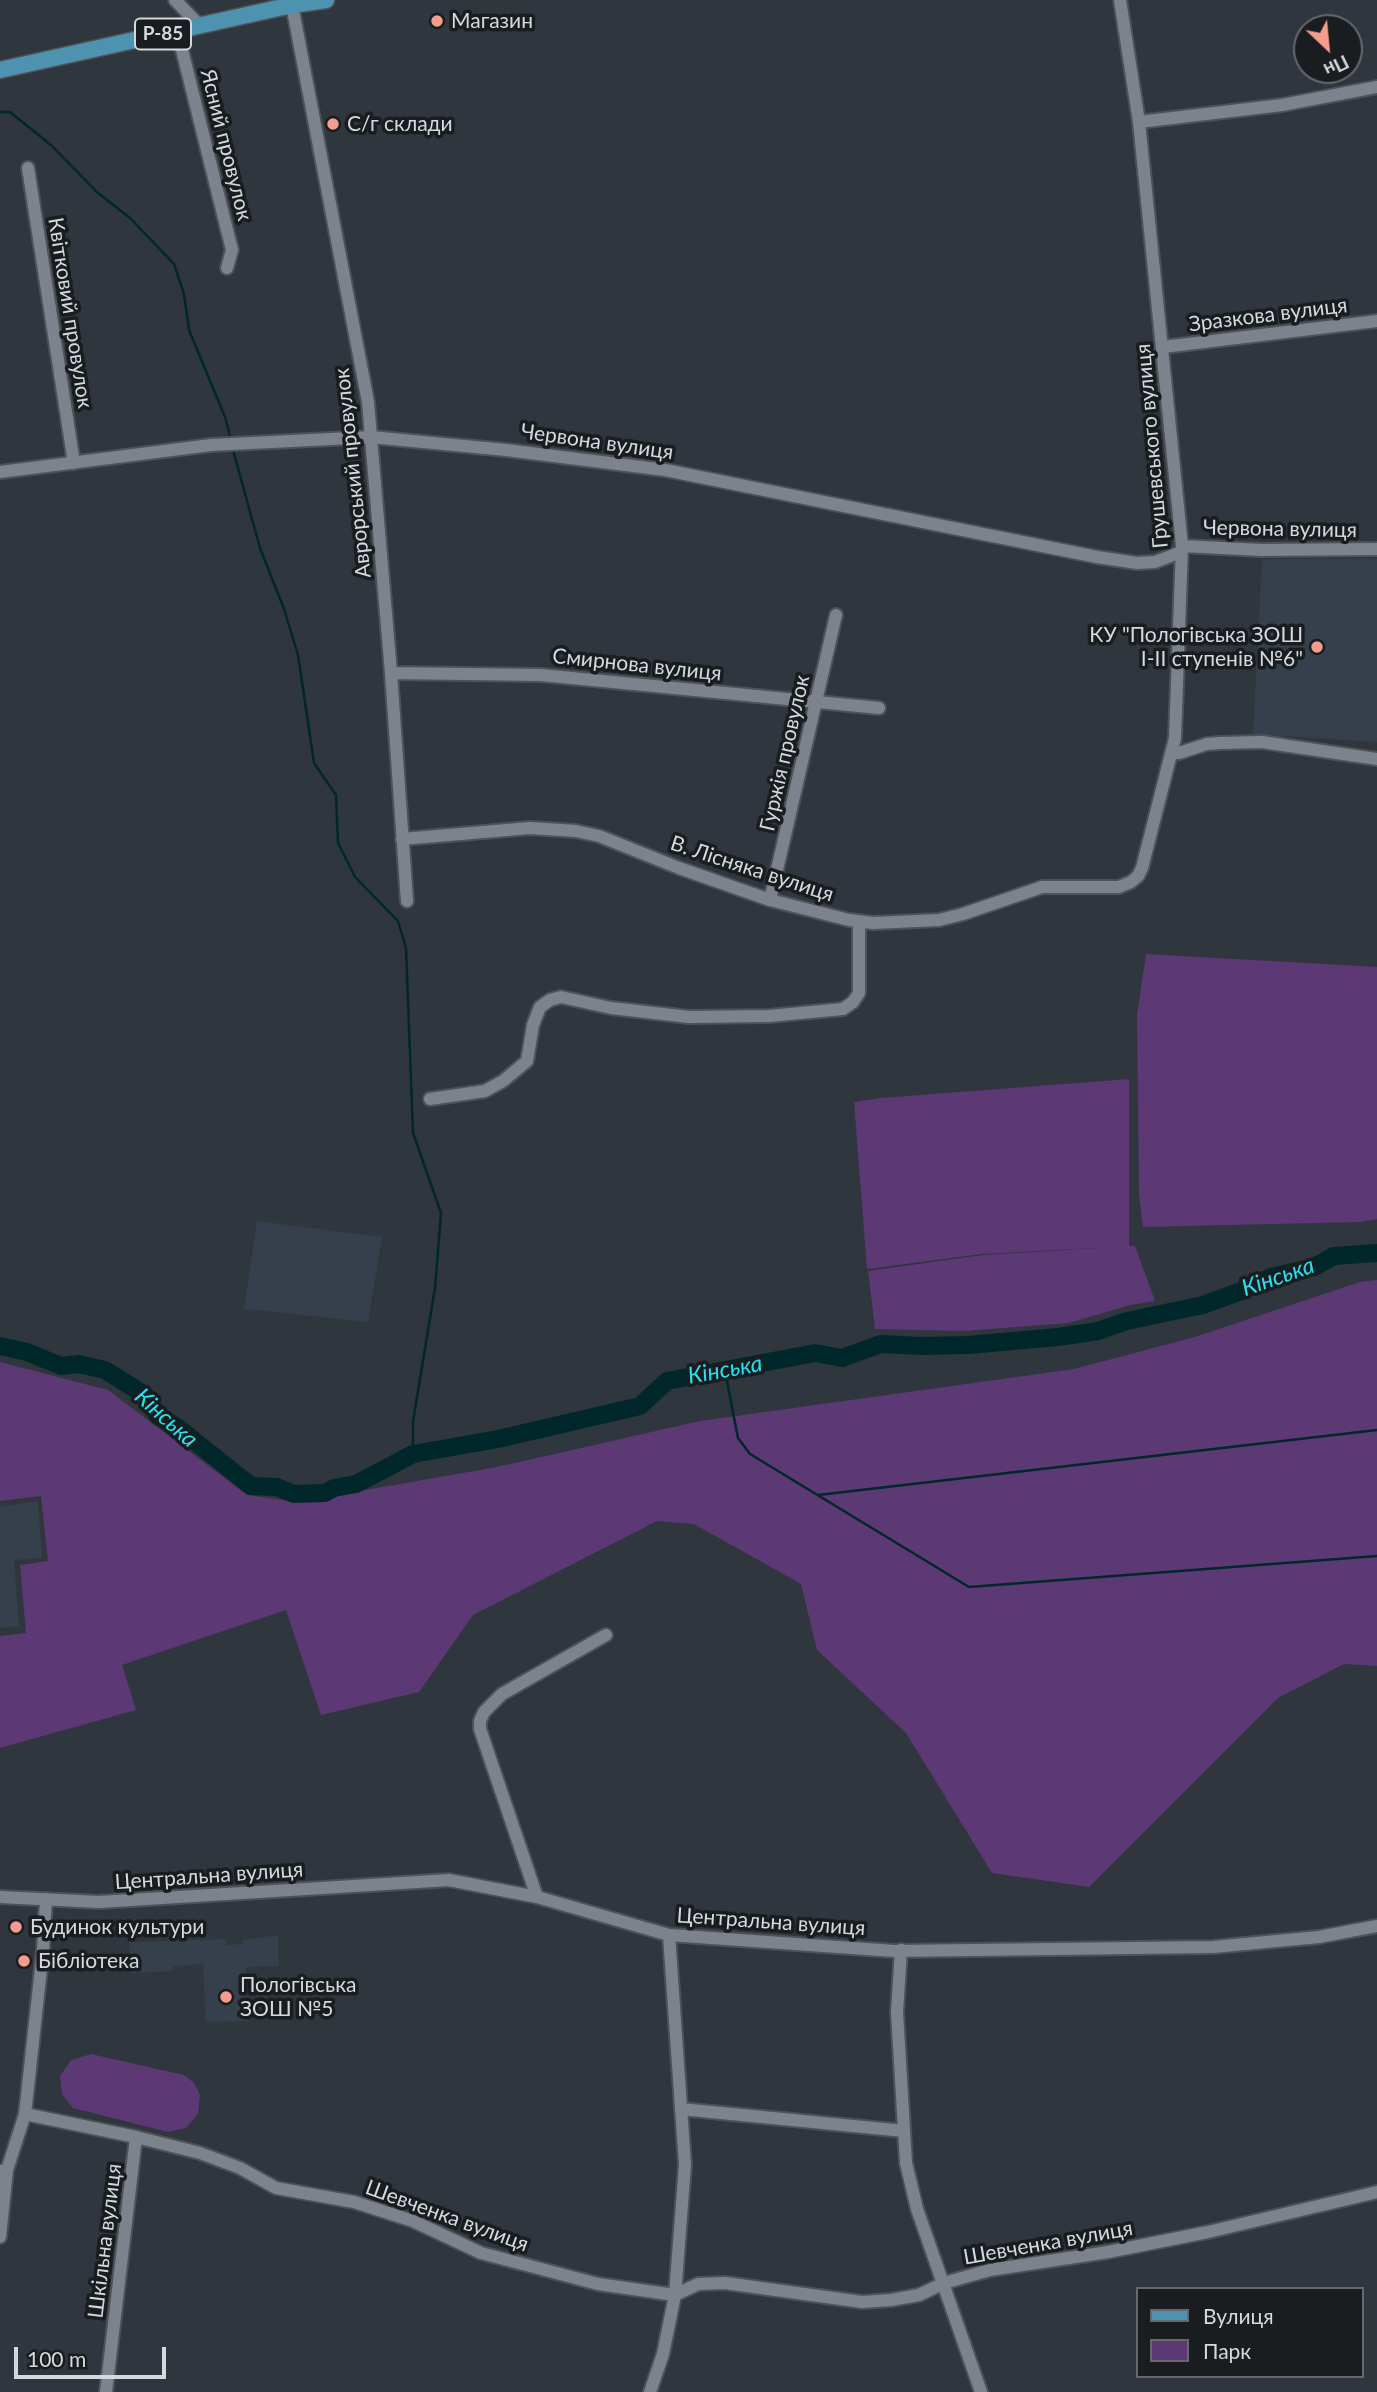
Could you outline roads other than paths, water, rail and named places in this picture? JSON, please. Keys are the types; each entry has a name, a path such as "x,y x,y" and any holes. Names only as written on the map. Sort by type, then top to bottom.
{"main road":[{"name":"Р-85","path":"0,70 292,5 326,0"}],"street":[{"path":"175,0 200,26"},
{"name":"Грушевського вулиця","path":"1120,0 1139,122 1181,549 1175,738 1142,868 1131,882"},
{"name":"Аврорський провулок","path":"292,5 369,402 407,901"},
{"name":"Ясний провулок","path":"177,30 232,250 228,268"},
{"path":"1139,122 1282,105 1377,87"},
{"name":"Квітковий провулок","path":"27,168 74,463"},
{"name":"Зразкова вулиця","path":"1163,347 1377,321"},
{"name":"Червона вулиця","path":"0,472 211,445 371,437 506,450 665,470 1097,558 1137,563 1155,562 1181,549 1377,549"},
{"name":"Гуржія провулок","path":"770,900 836,615"},
{"name":"Смирнова вулиця","path":"391,673 541,675 879,708"},
{"path":"1172,752 1179,753 1220,743 1262,742 1377,759"},
{"name":"В. Лісняка вулиця","path":"402,839 530,828 576,831 599,836 770,900 859,921 897,923 939,920 1042,887 1119,887 1131,882"},
{"path":"430,1099 485,1091 503,1081 527,1060 533,1025 540,1007 550,1000 561,998 611,1008 689,1017 769,1016 843,1009 853,1002 859,993 859,921"},
{"path":"537,1897 480,1729 480,1721 484,1712 502,1695 606,1635"},
{"name":"Центральна вулиця","path":"0,1897 99,1902 449,1880 537,1897 669,1935 901,1951 1213,1947 1319,1937 1377,1926"},
{"path":"0,2237 4,2171 25,2114 46,1899"},
{"path":"650,2392 663,2354 675,2295 685,2165 669,1935"},
{"path":"901,1951 897,2012 906,2164 917,2209 981,2392"},
{"path":"681,2109 904,2130"},
{"name":"Шевченка вулиця","path":"25,2114 136,2137 220,2161 240,2168 276,2188 354,2202 413,2221 481,2253 598,2284 675,2295 698,2284 724,2283 862,2302 891,2301 919,2295 944,2283 990,2270 1108,2252 1208,2232 1377,2192"},
{"name":"Шкільна вулиця","path":"106,2392 136,2137"}],"waterway":[{"path":"0,112 10,112 51,145 98,193 130,218 174,264 184,294 189,330 225,417 231,440"},
{"path":"233,450 260,548 284,609 298,655 314,763 336,795 338,843 355,877 398,921 406,948 413,1133 441,1213 435,1288 413,1421 413,1454"},
{"name":"Кінська","path":"0,1346 27,1352 61,1366 79,1364 105,1370 145,1395 158,1416 177,1427 251,1486 277,1487 294,1494 325,1493 334,1488 356,1484 413,1454 498,1439 640,1406 667,1381 815,1353 842,1358 881,1344 968,1345 1098,1331 1127,1321 1203,1305 1271,1277 1314,1267 1334,1256 1377,1253"},
{"path":"725,1371 738,1438 750,1454 969,1587 1377,1556"},
{"path":"818,1495 1377,1430"}],"place":[{"name":"Магазин","path":"437,21"},
{"name":"С/г склади","path":"333,124"},
{"name":"КУ \"Пологівська ЗОШ І-ІІ ступенів №6\"","path":"1317,647"},
{"name":"Будинок культури","path":"16,1927"},
{"name":"Бібліотека","path":"24,1961"},
{"name":"Пологівська ЗОШ №5","path":"226,1997"}]}
